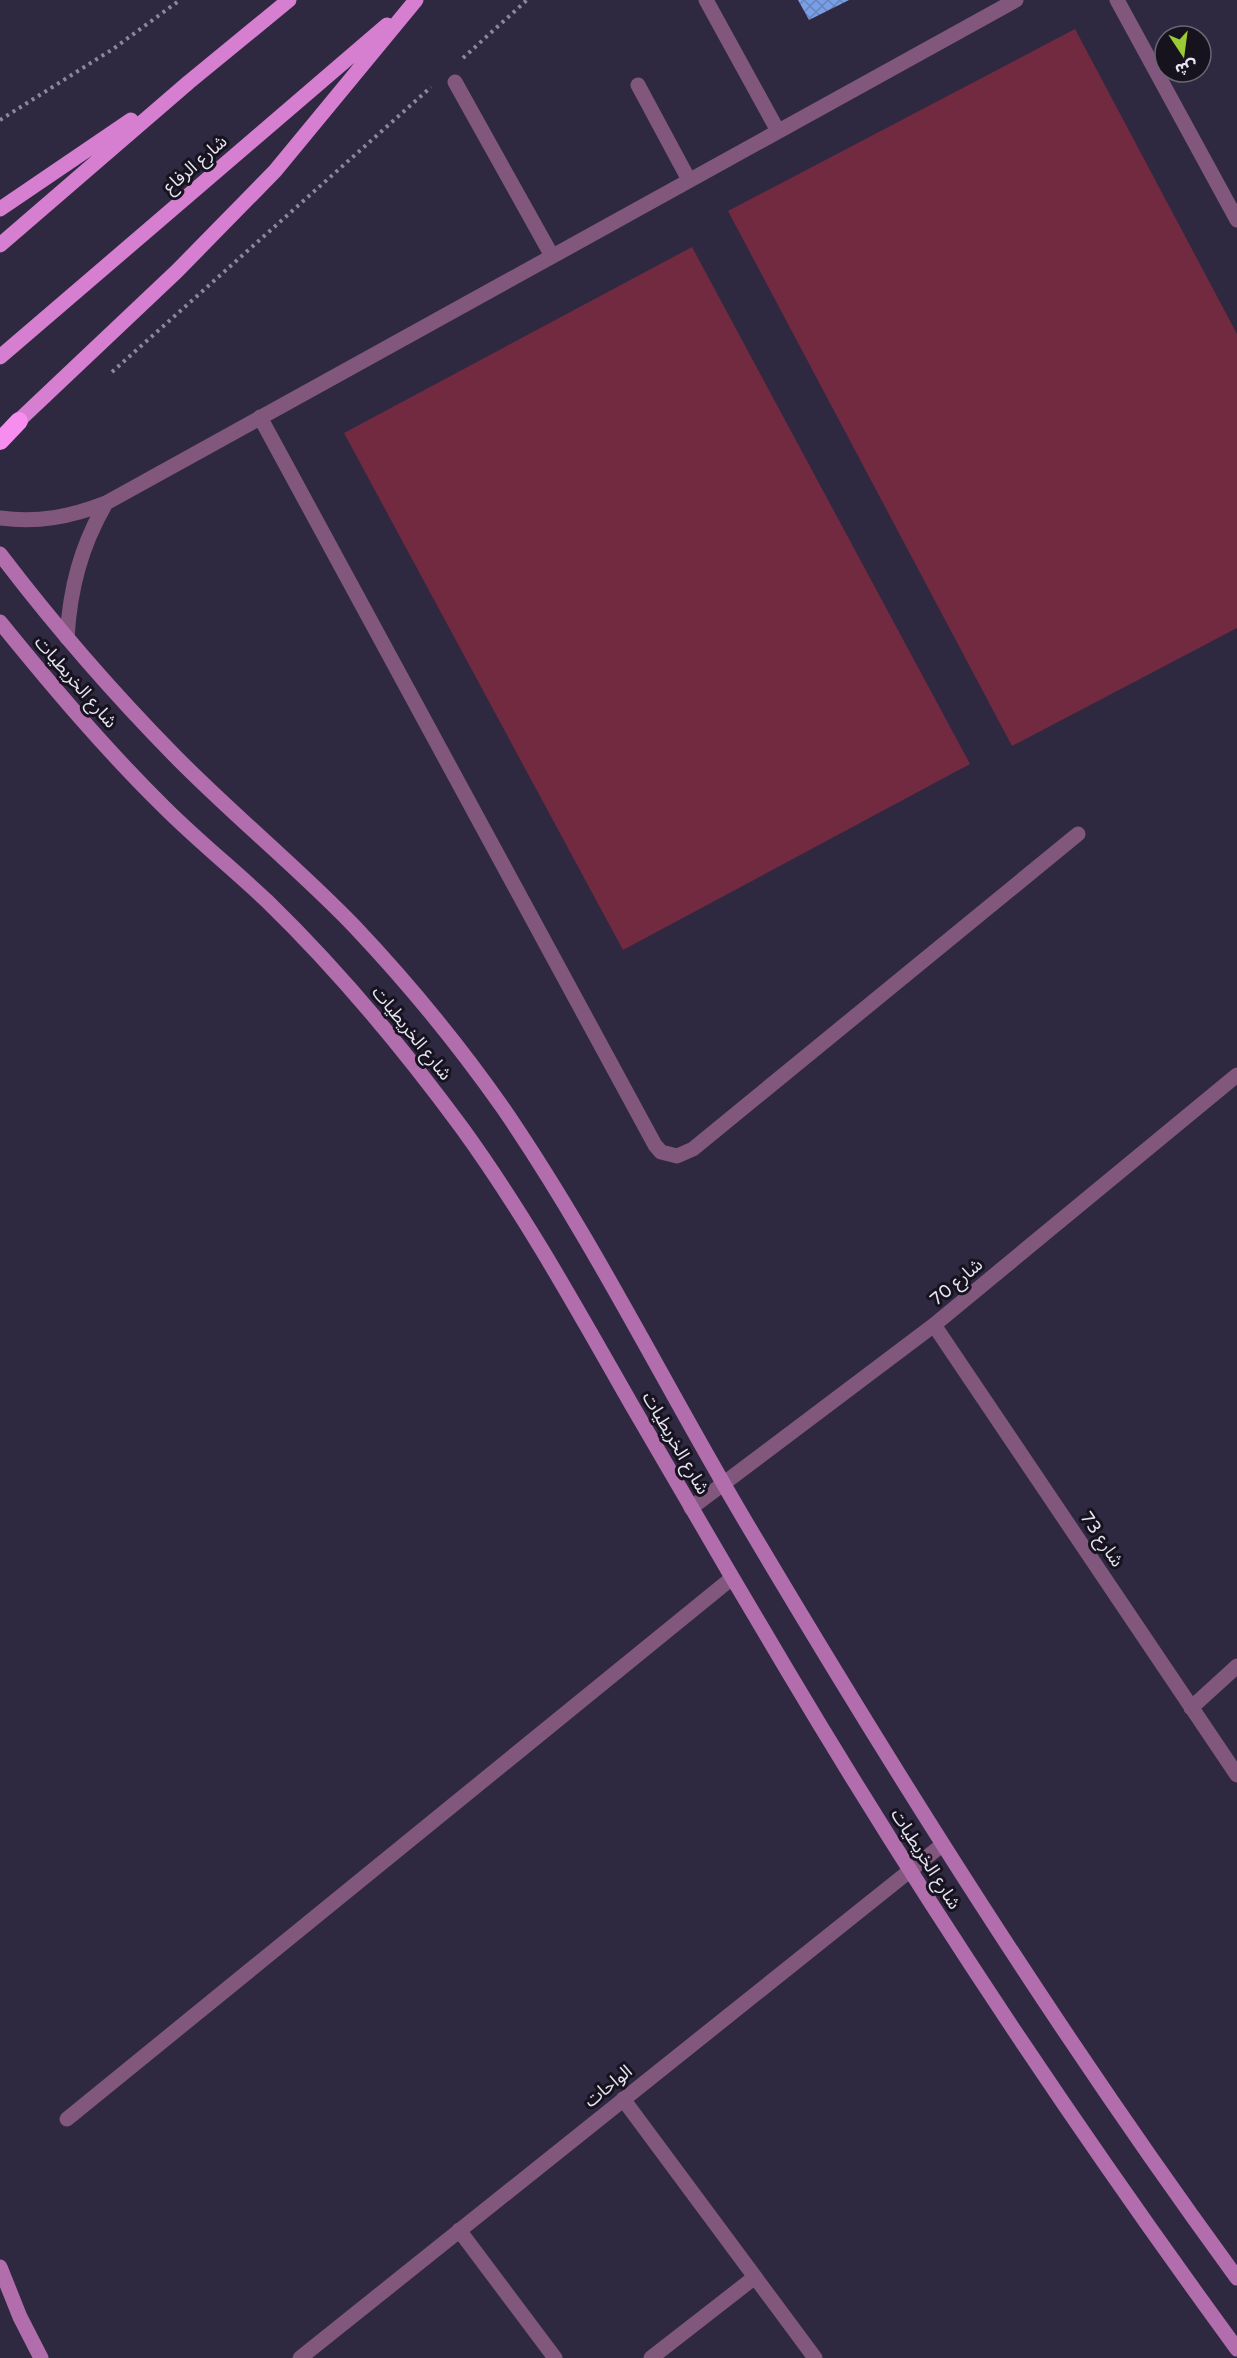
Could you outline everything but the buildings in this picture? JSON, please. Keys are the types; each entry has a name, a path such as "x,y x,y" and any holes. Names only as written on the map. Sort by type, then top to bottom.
{"highway":[{"path":"0,441 19,421"}],"main road":[{"path":"0,245 189,82 289,0"},
{"path":"0,436 19,421 177,271 275,171 416,0"},
{"name":"شارع الرفاع","path":"0,357 416,0"},
{"path":"0,209 189,82"}],"street":[{"path":"706,0 778,131"},
{"path":"0,518 37,520 61,517 106,503 1016,0"},
{"path":"1117,0 1237,220"},
{"path":"455,82 552,256"},
{"path":"638,85 689,180"},
{"path":"260,417 655,1145 661,1152 678,1156 693,1149 1078,834"},
{"path":"67,638 69,609 78,563 92,527 106,503"},
{"name":"شارع الخريطيات","path":"0,554 67,638 176,757 351,923 406,982 457,1045 504,1110 548,1178 639,1332 724,1485 942,1845 1107,2095 1237,2278"},
{"name":"شارع الخريطيات","path":"0,622 109,749 163,806 264,898 317,952 415,1066 462,1128 515,1206 732,1578 909,1870 1070,2114 1237,2349"},
{"name":"شارع 70","path":"691,1508 934,1325 1237,1076"},
{"name":"شارع 73","path":"934,1325 1237,1775"},
{"path":"67,2119 732,1578"},
{"path":"1191,1707 1237,1666"},
{"name":"الواحات","path":"300,2358 942,1845"},
{"path":"623,2099 815,2358"},
{"path":"459,2230 555,2358"},
{"path":"0,2267 20,2317 41,2358"},
{"path":"651,2358 755,2277"}],"path":[{"path":"0,120 113,49 180,0"},
{"path":"457,63 527,0"},
{"path":"105,379 439,79"}],"shaded area":[{"path":"1075,29 1237,334 1237,628 1012,746 728,211"},
{"path":"692,247 970,764 623,950 344,433"}]}
